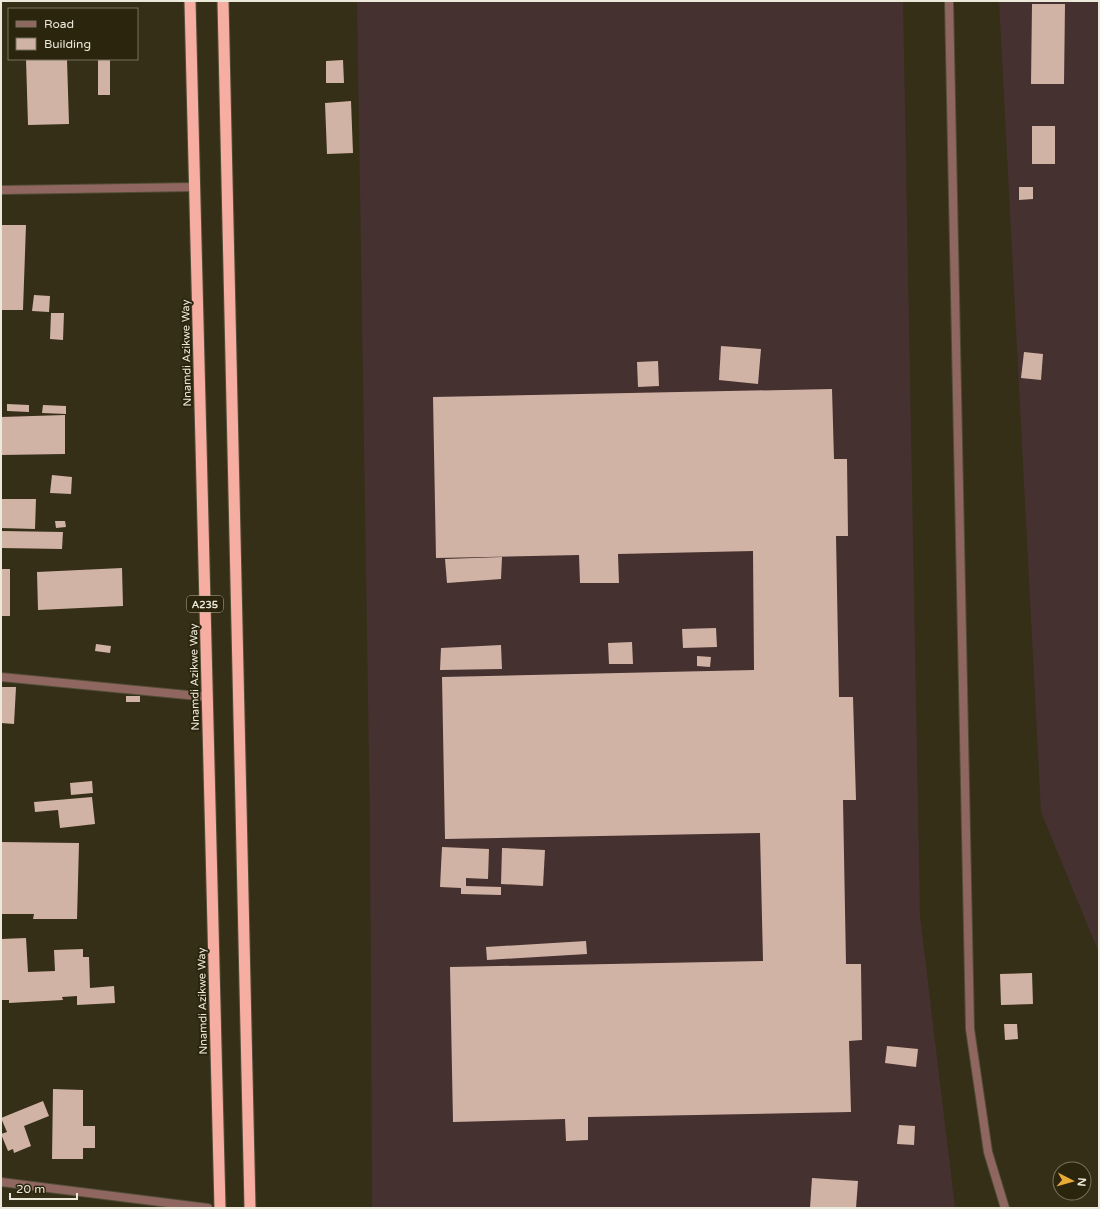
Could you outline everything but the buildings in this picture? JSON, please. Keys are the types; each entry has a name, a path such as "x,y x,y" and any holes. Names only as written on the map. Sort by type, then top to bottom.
{"highway":[{"name":"Nnamdi Azikwe Way","path":"190,1 220,1208"},
{"name":"A235","path":"222,1 250,1208"}],"street":[{"path":"949,1 970,1029 988,1152 1005,1208"},
{"path":"1,190 195,187"},
{"path":"1,677 208,697"},
{"path":"1,1182 208,1208"}],"shaded area":[{"path":"357,1 903,1 920,916 955,1208 372,1208 370,827"},
{"path":"999,1 1099,1 1099,953 1041,812"}]}
